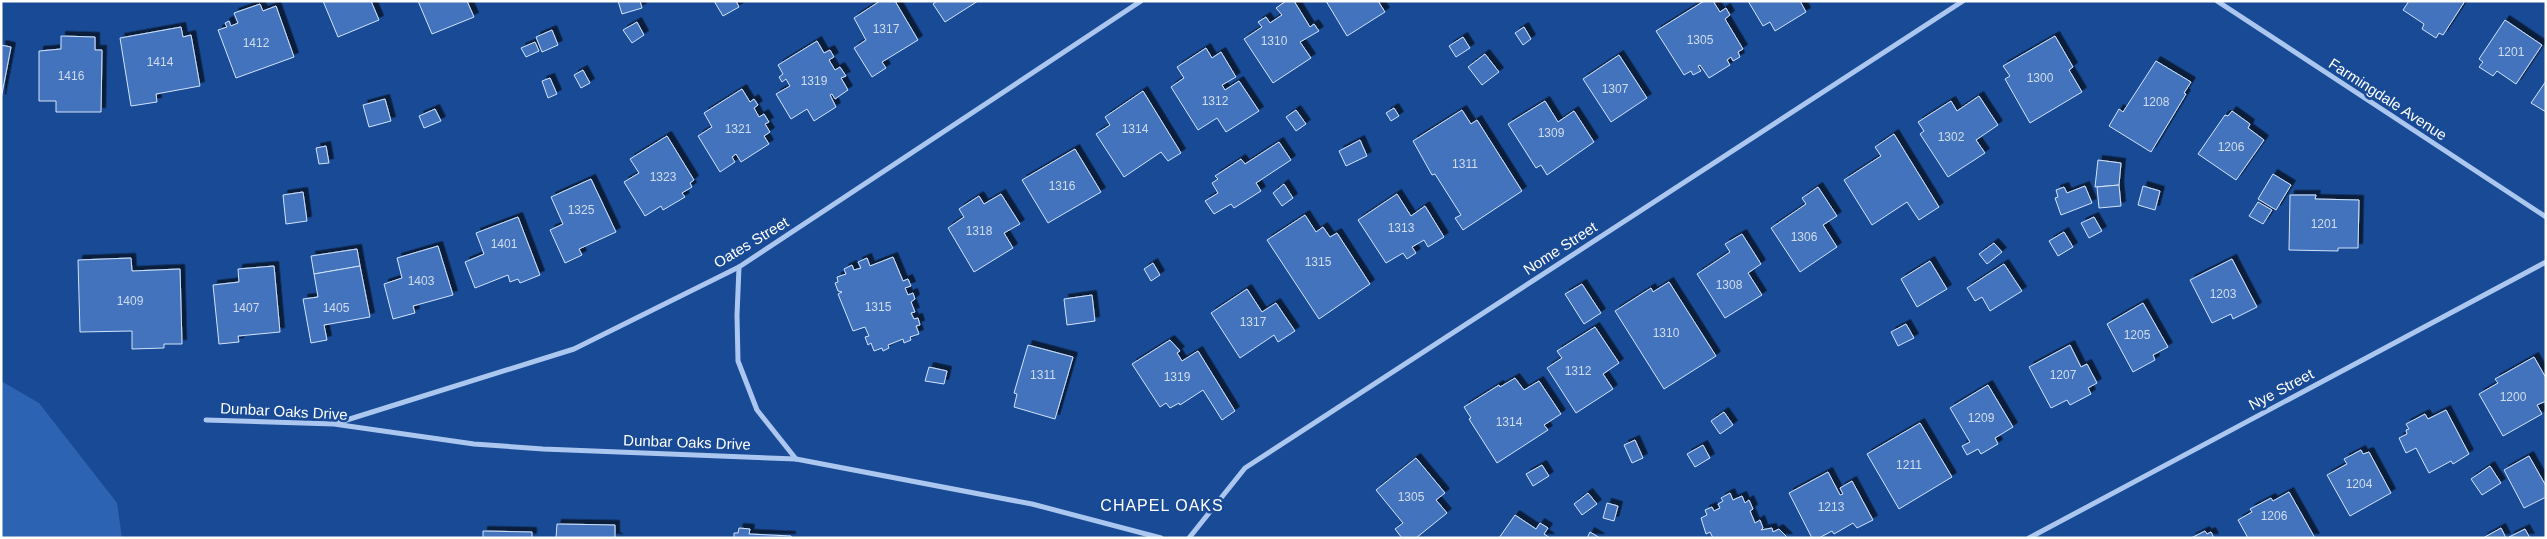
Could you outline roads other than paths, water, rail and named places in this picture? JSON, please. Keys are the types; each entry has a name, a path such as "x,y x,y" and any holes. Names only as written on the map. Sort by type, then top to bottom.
{"street":[{"name":"Oates Street","path":"334,424 574,348 739,267 1141,1"},
{"name":"Nome Street","path":"1190,538 1246,468 1963,1"},
{"name":"Farmingdale Avenue","path":"2217,1 2546,217"},
{"name":"Nye Street","path":"2029,538 2546,262"},
{"path":"739,267 738,361 757,410 796,459"},
{"name":"Dunbar Oaks Drive","path":"206,420 334,424 493,446 796,459 1032,504 1161,538"}],"district":[{"name":"CHAPEL OAKS","path":"1162,505"}]}
